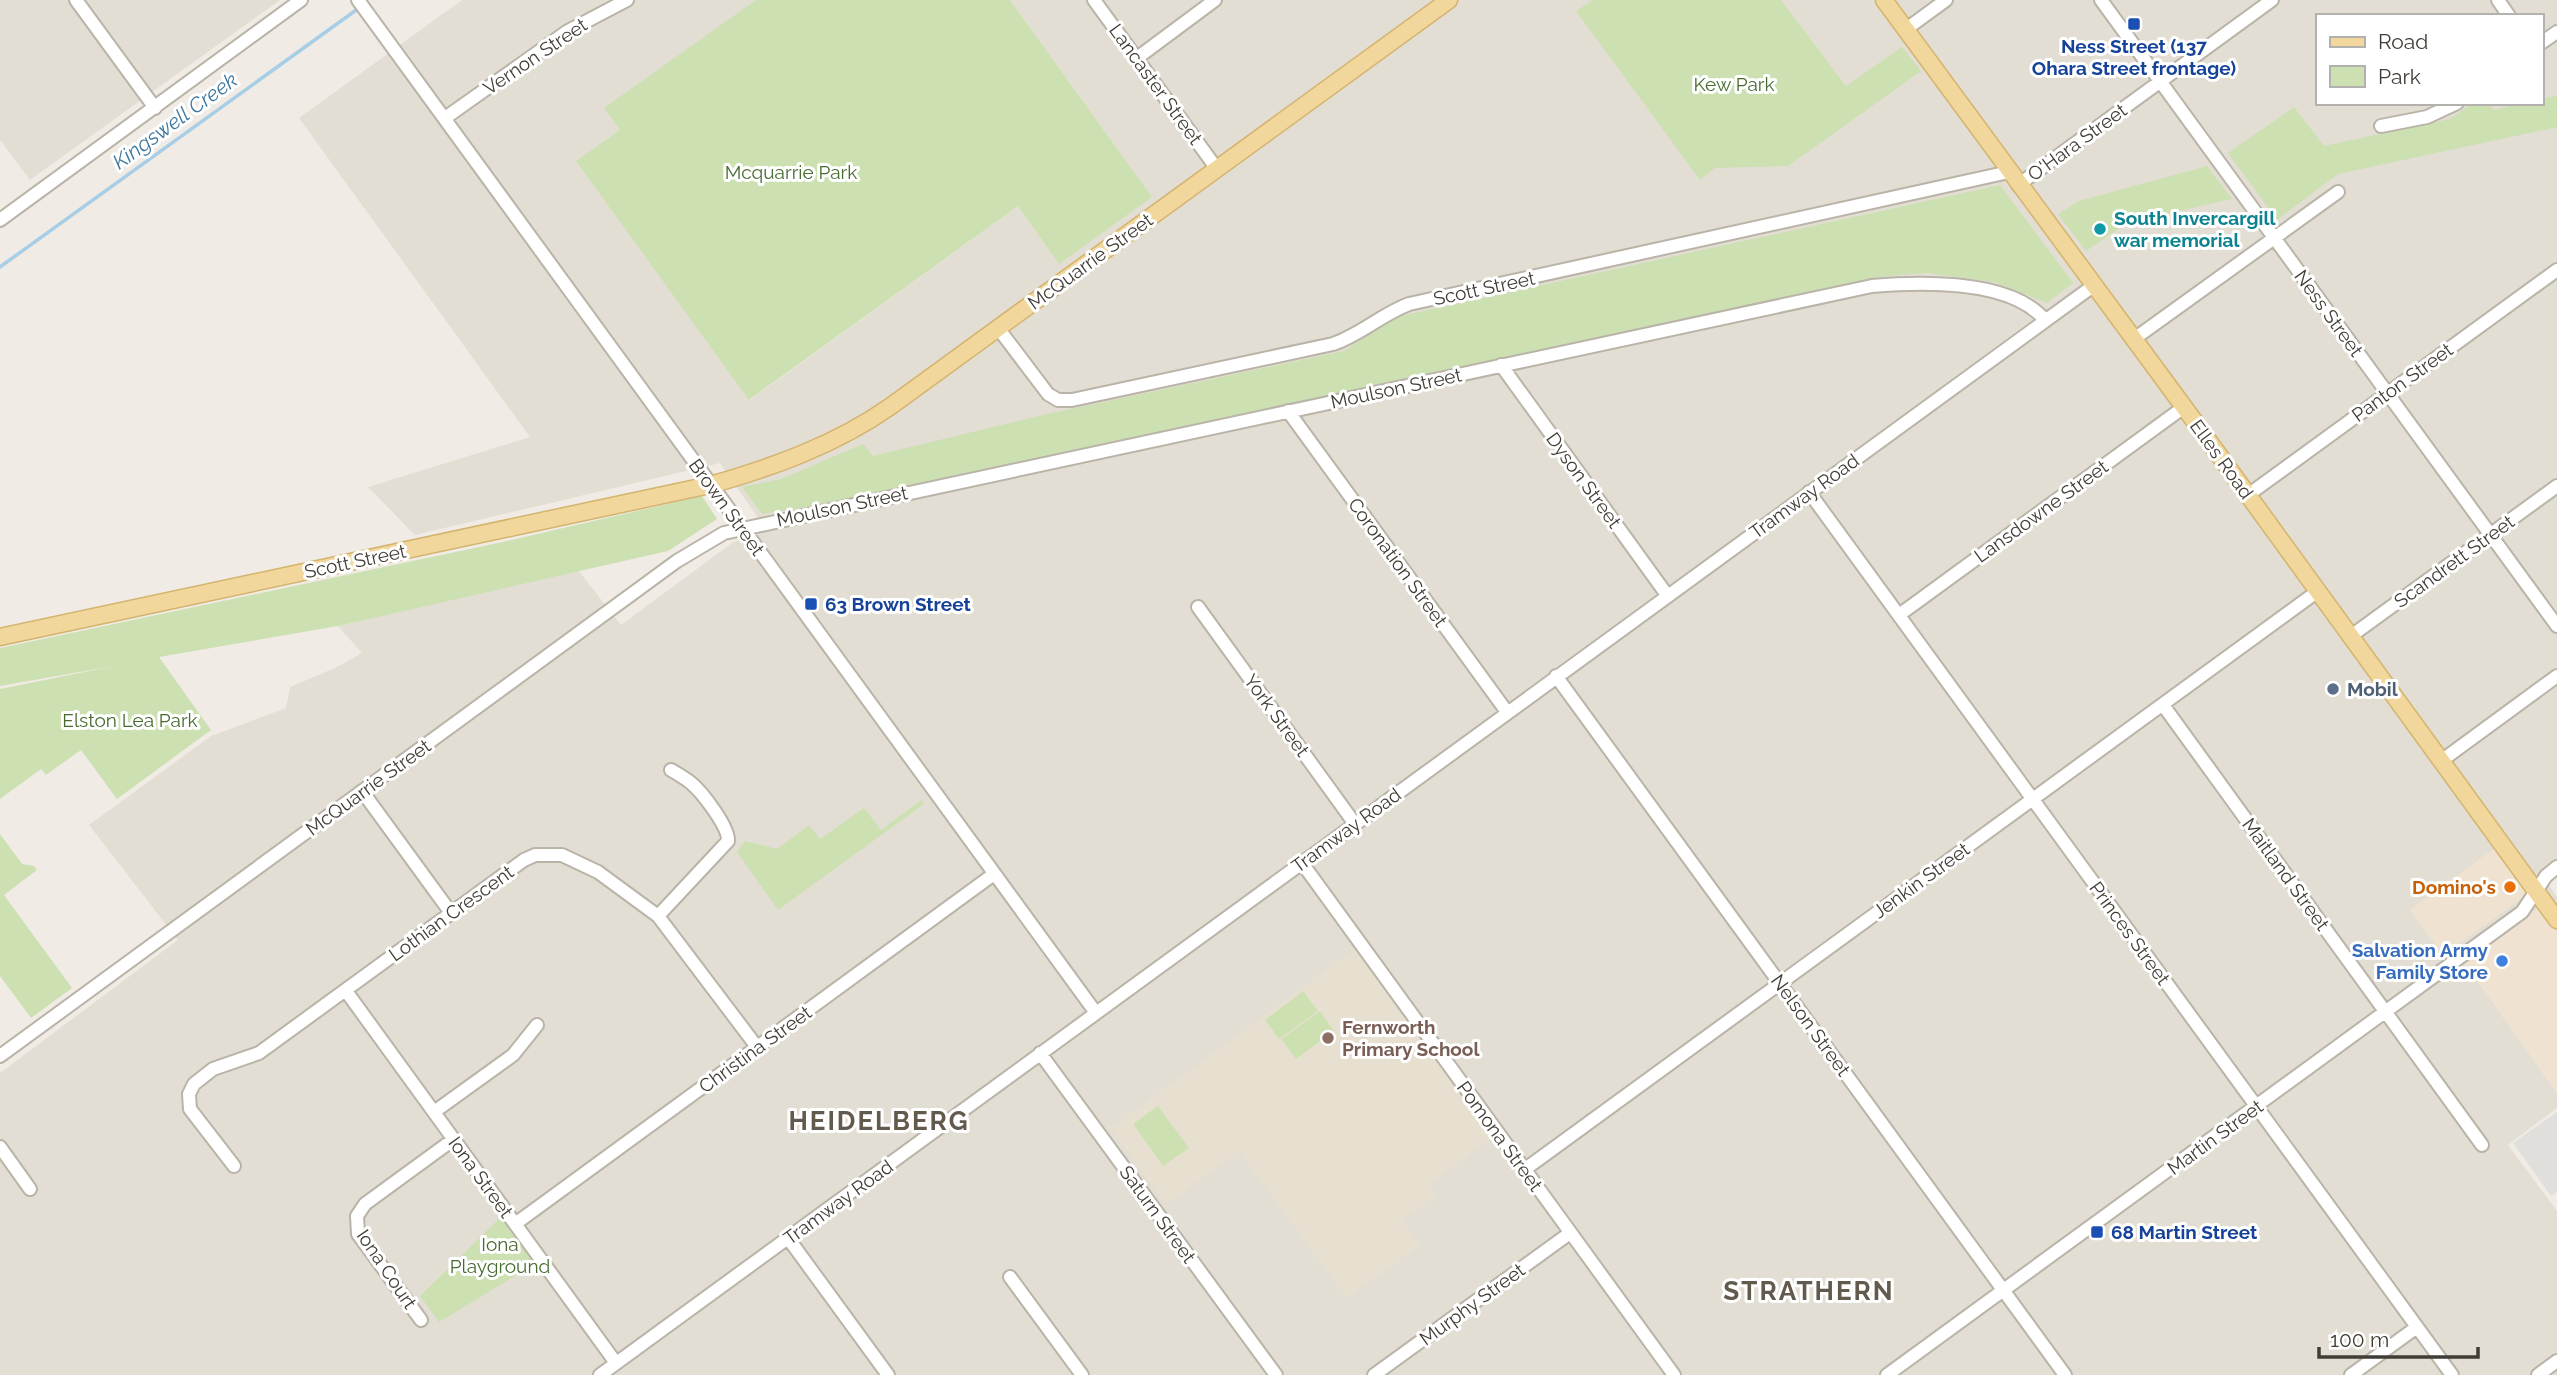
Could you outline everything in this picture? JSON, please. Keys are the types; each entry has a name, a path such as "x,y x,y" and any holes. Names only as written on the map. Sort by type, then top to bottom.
{"main road":[{"name":"McQuarrie Street","path":"710,485 768,467 851,431 891,406 1449,0"},
{"name":"Elles Road","path":"1884,0 2557,920"},
{"name":"Scott Street","path":"0,637 710,485"}],"street":[{"path":"76,0 155,108"},
{"path":"0,220 301,0"},
{"name":"Brown Street","path":"358,0 1096,1013"},
{"name":"Vernon Street","path":"445,118 568,31 627,0"},
{"name":"Lancaster Street","path":"1094,0 1217,169"},
{"path":"1137,58 1215,0"},
{"path":"1905,30 1946,0"},
{"name":"Ness Street","path":"2101,0 2557,626"},
{"name":"O'Hara Street","path":"2014,178 2160,81 2272,0"},
{"path":"2381,126 2427,117 2453,105"},
{"name":"Scott Street","path":"998,328 1048,394 1058,400 1072,400 1333,344 1354,335 1387,313 1409,304 2014,178"},
{"path":"2133,339 2338,192"},
{"name":"Panton Street","path":"2248,495 2557,270"},
{"name":"Moulson Street","path":"742,528 1871,286 1917,282 1965,286 2014,298 2035,309 2045,320"},
{"name":"Tramway Road","path":"600,1375 2093,286"},
{"name":"Dyson Street","path":"1501,365 1667,595"},
{"name":"Lansdowne Street","path":"1899,615 2184,407"},
{"name":"Coronation Street","path":"1288,411 1507,712"},
{"name":"Scandrett Street","path":"2351,636 2557,486"},
{"name":"Princes Street","path":"1809,492 2452,1375"},
{"name":"McQuarrie Street","path":"0,1056 693,551 716,536 742,528"},
{"name":"Jenkin Street","path":"1524,1170 2318,591"},
{"name":"York Street","path":"1198,607 1355,824"},
{"name":"Nelson Street","path":"1556,676 2065,1375"},
{"path":"2441,761 2557,676"},
{"name":"Maitland Street","path":"2163,705 2482,1145"},
{"path":"658,916 727,841 728,835 693,784 671,770"},
{"path":"362,791 451,913"},
{"name":"Lothian Crescent","path":"234,1166 190,1109 191,1089 213,1069 259,1053 524,860 535,855 562,855 598,872 658,916 757,1047"},
{"name":"Pomona Street","path":"1302,863 1674,1375"},
{"name":"Martin Street","path":"1887,1375 2522,912 2546,876 2557,867"},
{"name":"Christina Street","path":"515,1224 994,874"},
{"name":"Iona Street","path":"346,991 616,1363"},
{"path":"434,1112 513,1055 537,1025"},
{"name":"Saturn Street","path":"1040,1053 1276,1375"},
{"name":"Iona Court","path":"421,1320 358,1234 358,1216 365,1204 454,1139"},
{"path":"0,1148 30,1189"},
{"name":"Murphy Street","path":"1374,1375 1570,1233"},
{"path":"788,1238 888,1375"},
{"path":"1010,1277 1082,1375"},
{"path":"2351,1375 2417,1327"},
{"path":"2538,1375 2557,1362"}],"shaded area":[{"path":"0,0 280,0 30,180 0,140"},
{"path":"462,0 757,0 605,108 620,130 750,400 1018,206 1152,197 1010,0 2557,0 2557,877 2548,884 2557,897 2557,931 2540,907 2464,962 2557,1093 2557,1108 2508,1145 2557,1211 2557,1375 0,1375 0,1073 178,940 89,825 211,736 286,708 290,687 362,653 338,626 578,570 621,625 732,543 765,528 720,463 415,535 368,487 530,437 299,118"},
{"path":"2499,845 2532,891 2443,955 2410,910"},
{"path":"2540,907 2557,931 2557,1093 2464,962"},
{"name":"Fernworth Primary School","path":"1357,948 1494,1136 1429,1184 1436,1195 1402,1220 1420,1245 1347,1298 1239,1151 1166,1204 1111,1128"},
{"path":"2557,1112 2557,1192 2551,1196 2513,1143"}],"green space":[{"name":"Mcquarrie Park","path":"756,0 1010,0 1152,197 1059,264 1018,206 749,400 576,161 620,130 604,108"},
{"name":"Kew Park","path":"1593,0 1781,0 1846,86 1902,47 1921,71 1788,166 1715,168 1700,180 1576,11"},
{"path":"2557,96 2557,127 2338,174 2277,220 2228,153 2294,107 2324,146 2450,119 2470,105 2490,105 2494,110 2514,105 2543,105 2543,99"},
{"path":"2207,166 2232,199 2129,222 2086,251 2058,214 2079,201"},
{"path":"2000,185 2073,283 2047,303 1994,282 1926,273 1878,277 844,501 762,514 742,487 781,479 863,444 873,456 1047,414 1344,351 1396,317"},
{"name":"Elston Lea Park","path":"702,496 717,519 668,551 338,626 159,657 211,730 117,799 81,750 46,775 41,769 0,799 0,689 114,666 0,686 0,648 498,543"},
{"path":"921,800 924,804 778,910 737,852 745,841 777,849 809,825 820,839 864,808 881,830"},
{"path":"0,834 22,864 34,866 37,870 4,895 72,988 31,1018 0,976"},
{"path":"1303,991 1318,1011 1279,1039 1265,1020"},
{"path":"1320,1011 1334,1031 1296,1059 1281,1039"},
{"path":"1158,1106 1189,1148 1163,1166 1133,1124"},
{"name":"Iona Playground","path":"503,1215 538,1262 439,1322 420,1296"}],"waterway":[{"name":"Kingswell Creek","path":"0,267 359,8"}],"place":[{"name":"Ness Street (137 Ohara Street frontage)","path":"2134,24"},
{"name":"South Invercargill war memorial","path":"2100,229"},
{"name":"63 Brown Street","path":"811,604"},
{"name":"Mobil","path":"2333,689"},
{"name":"Domino's","path":"2510,887"},
{"name":"Salvation Army Family Store","path":"2502,961"},
{"name":"Fernworth Primary School","path":"1328,1038"},
{"name":"68 Martin Street","path":"2097,1232"}],"district":[{"name":"HEIDELBERG","path":"879,1121"},
{"name":"STRATHERN","path":"1809,1291"}]}
